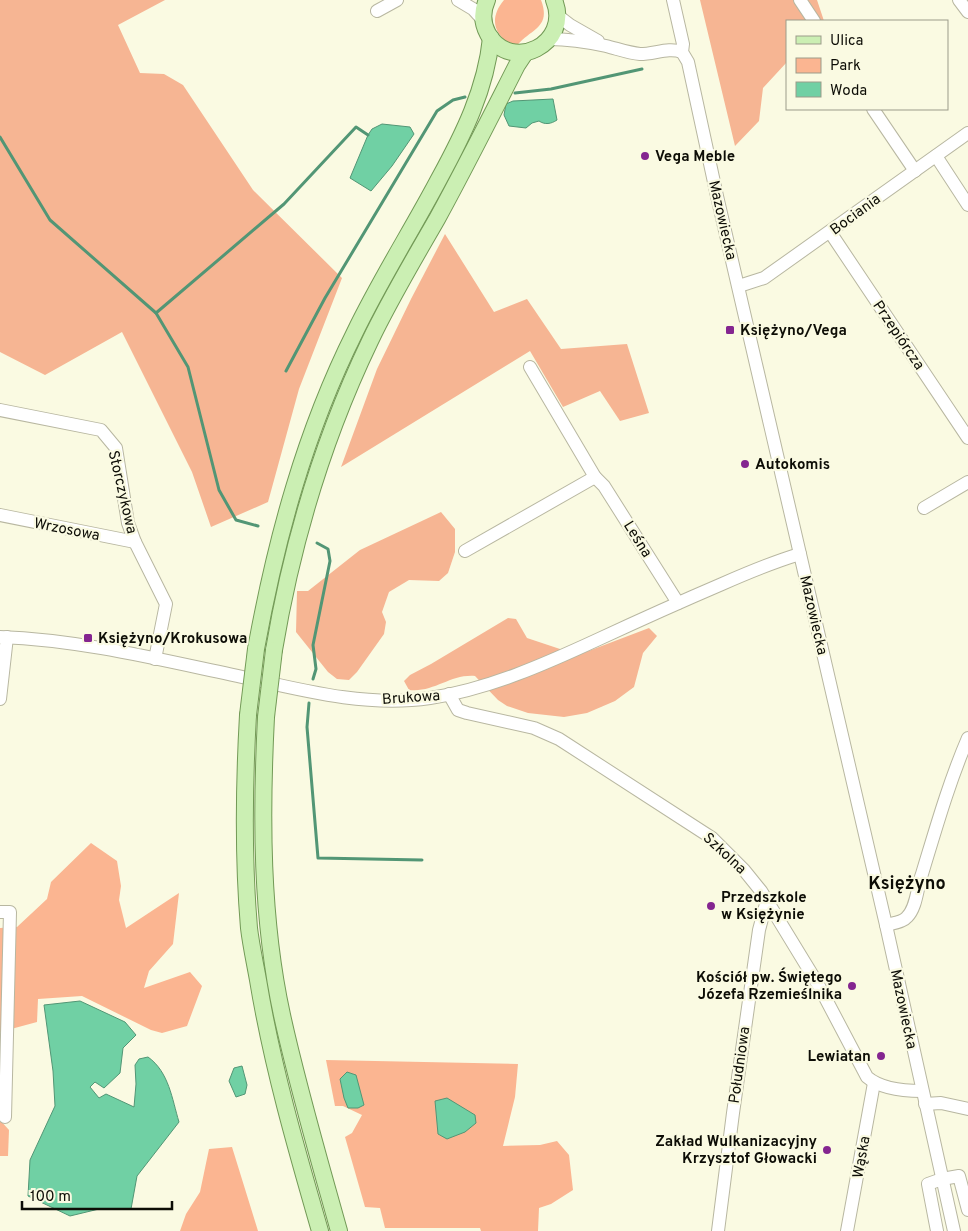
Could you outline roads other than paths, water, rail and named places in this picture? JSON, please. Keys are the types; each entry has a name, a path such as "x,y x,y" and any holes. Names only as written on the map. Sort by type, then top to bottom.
{"main road":[{"path":"487,0 484,7 484,20 491,38 502,48 517,53 525,53 538,48 549,39 556,28 556,8"},
{"path":"320,1231 273,1057 250,930 245,855 245,770 248,715 256,649 265,597 278,542 296,479 316,422 355,332 469,121 488,61 491,38"},
{"path":"339,1231 282,1014 269,928 263,848 263,768 266,718 274,650 289,571 309,499 331,433 350,385 370,341 525,53"}],"street":[{"path":"377,11 397,0"},
{"path":"458,0 484,20"},
{"name":"Mazowiecka","path":"673,0 683,44 682,52 688,62 886,925 954,1231"},
{"path":"800,0 813,20"},
{"path":"959,0 968,12"},
{"path":"556,8 570,25 606,46"},
{"path":"549,39 564,39 641,54 666,50 682,52"},
{"path":"874,110 915,171"},
{"name":"Bociania","path":"739,286 764,278 968,133"},
{"path":"936,156 968,205"},
{"name":"Przepiórcza","path":"830,232 968,438"},
{"name":"Leśna","path":"530,367 595,477 604,486 678,602"},
{"name":"Storczykowa","path":"0,410 101,430 116,448 128,523 135,542 166,604 155,659"},
{"path":"465,551 595,477"},
{"path":"924,508 968,482"},
{"name":"Wrzosowa","path":"0,515 135,542"},
{"name":"Brukowa","path":"4,637 66,642 303,690 365,700 428,698 510,678 678,602 779,560 800,554"},
{"path":"0,699 4,637"},
{"name":"Szkolna","path":"449,694 458,710 534,728 559,739 712,838 744,870 767,900 819,986 861,1068 874,1083"},
{"path":"886,925 908,917 913,908 948,788 968,738"},
{"name":"Południowa","path":"718,1231 732,1113 759,930 767,900"},
{"path":"0,912 10,912 5,1116"},
{"path":"874,1083 906,1091 922,1091"},
{"name":"Wąska","path":"847,1231 874,1083"},
{"path":"925,1104 941,1103 968,1109"},
{"path":"937,1231 928,1184 959,1176 968,1210"}],"water":[{"path":"553,99 557,120 548,124 539,121 532,123 526,128 509,126 504,115 506,104 513,101"},
{"path":"382,124 410,127 414,134 392,166 371,191 350,178 368,135 372,129"},
{"path":"80,1001 125,1022 136,1035 123,1048 120,1073 104,1088 95,1082 90,1087 99,1098 106,1094 134,1107 135,1065 139,1059 148,1057 161,1070 165,1078 172,1095 179,1122 137,1176 131,1209 99,1209 70,1216 28,1196 30,1160 55,1106 53,1071 44,1005"},
{"path":"242,1066 247,1085 245,1094 236,1097 229,1081 234,1068"},
{"path":"347,1072 356,1075 364,1105 358,1108 348,1108 344,1098 340,1079"},
{"path":"447,1098 475,1115 476,1123 465,1132 447,1139 438,1134 435,1101"}],"waterway":[{"path":"515,93 551,89 642,69"},
{"path":"286,371 325,298 437,111 453,100 465,97"},
{"path":"0,137 50,220 156,313 284,204 356,127 368,135"},
{"path":"156,313 188,367 219,490 236,520 258,526"},
{"path":"313,679 316,669 313,645 330,561 328,549 317,543"},
{"path":"309,703 307,727 318,858 422,860"}],"place":[{"name":"Vega Meble","path":"645,156"},
{"name":"Księżyno/Vega","path":"730,330"},
{"name":"Autokomis","path":"745,464"},
{"name":"Księżyno/Krokusowa","path":"88,638"},
{"name":"Przedszkole w Księżynie","path":"711,906"},
{"name":"Kościół pw. Świętego Józefa Rzemieślnika","path":"852,986"},
{"name":"Lewiatan","path":"881,1056"},
{"name":"Zakład Wulkanizacyjny Krzysztof Głowacki","path":"827,1150"}],"district":[{"name":"Księżyno","path":"907,883"}]}
